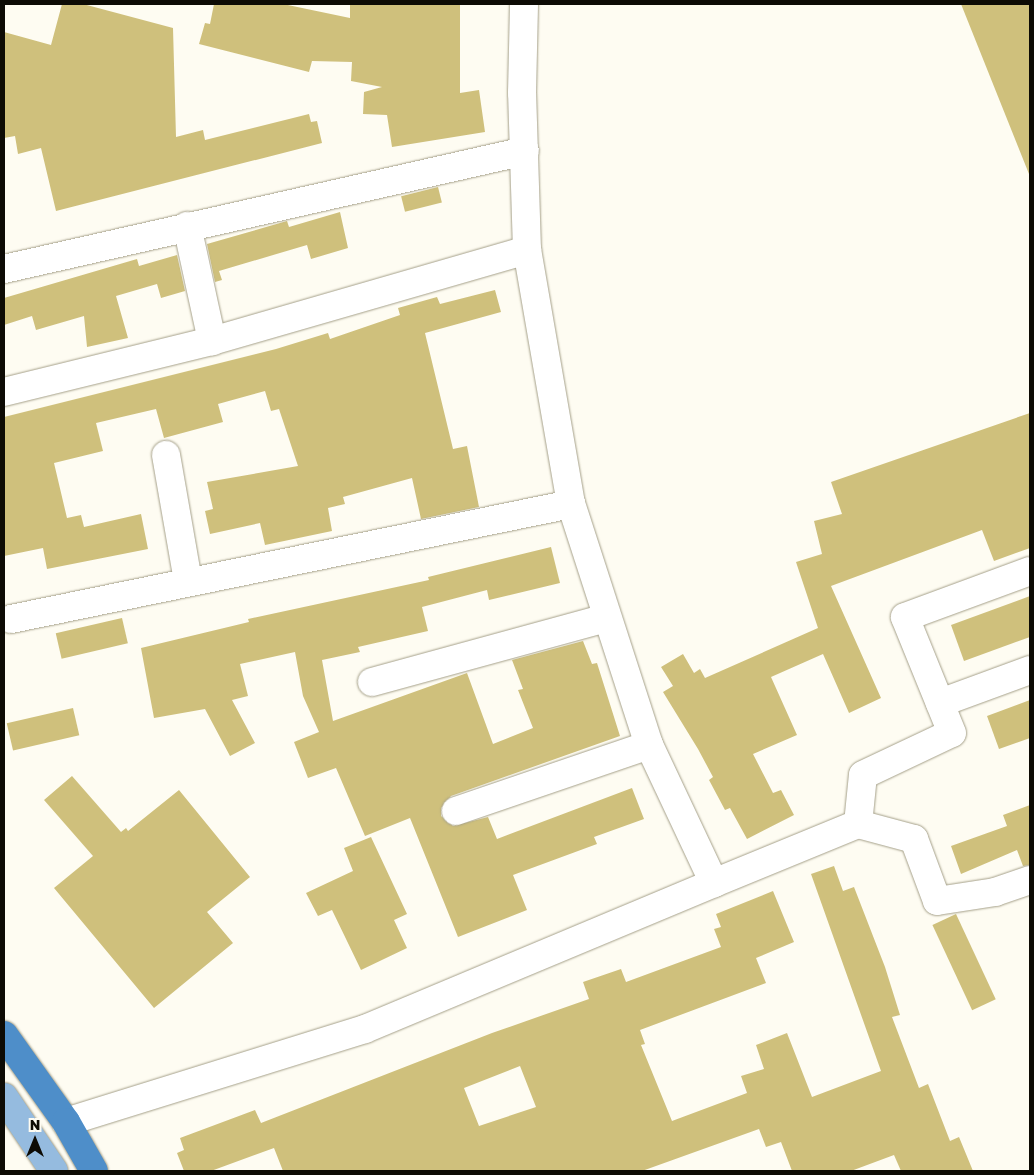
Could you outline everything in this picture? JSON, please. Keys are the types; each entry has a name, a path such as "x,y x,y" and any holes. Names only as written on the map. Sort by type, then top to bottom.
{"highway":[{"path":"4,1035 66,1122 94,1171"}],"main road":[{"path":"4,1096 54,1171"}],"street":[{"path":"524,4 522,93 527,250 571,504 606,618 649,745 714,883"},
{"path":"4,269 187,226 525,151"},
{"path":"187,226 212,341"},
{"path":"4,392 212,341 527,250"},
{"path":"166,455 188,581"},
{"path":"12,618 571,504"},
{"path":"858,824 863,775 952,733 905,617 1030,571"},
{"path":"372,682 606,618"},
{"path":"940,703 1030,670"},
{"path":"456,811 649,745"},
{"path":"66,1122 365,1029 858,824 914,840 937,901 996,892 1030,880"}],"building":[{"path":"62,4 83,4 173,28 176,137 203,130 205,140 309,114 311,122 317,121 322,143 56,211 41,148 18,154 15,136 4,138 4,32 51,45"},
{"path":"214,4 283,4 350,18 350,4 460,4 460,93 479,90 485,132 392,147 387,115 363,114 364,92 382,87 351,81 352,62 312,61 309,72 199,44 205,23 210,24"},
{"path":"961,4 1030,4 1030,174 1029,174"},
{"path":"438,187 442,203 405,212 401,196"},
{"path":"340,212 348,248 311,259 307,245 219,271 222,280 215,282 207,244 287,221 289,227"},
{"path":"177,255 185,291 161,298 157,284 116,296 128,338 87,347 84,316 36,330 32,316 4,325 4,298 137,259 139,266"},
{"path":"495,290 501,312 425,333 453,449 467,446 479,507 421,519 412,478 343,497 345,504 328,508 332,531 265,545 260,523 210,534 205,511 213,509 207,482 298,466 279,409 271,411 265,391 218,404 223,422 164,438 156,409 96,423 103,451 54,463 67,518 81,515 84,527 141,514 148,549 47,569 43,548 4,556 4,417 276,349 328,333 330,339 400,315 398,308 437,297 440,304"},
{"path":"1030,413 1030,548 994,561 982,530 831,586 881,698 849,713 823,654 771,677 797,735 753,754 773,793 781,790 794,815 747,839 730,808 725,810 709,780 713,777 663,692 673,686 661,667 683,654 694,673 700,669 705,678 818,628 796,562 822,554 814,521 842,514 831,482"},
{"path":"551,547 560,583 489,600 487,590 422,607 428,631 358,647 360,652 322,660 333,721 467,673 493,744 533,728 518,690 523,689 512,660 583,641 592,664 597,663 620,736 451,796 441,808 441,816 453,826 488,817 497,839 632,788 644,819 594,837 597,844 513,875 527,910 458,937 410,818 365,836 336,768 308,778 294,742 319,732 303,696 295,652 240,664 248,696 232,700 255,743 230,756 205,709 154,718 141,648 249,622 248,619 429,580 428,577"},
{"path":"1030,596 1030,637 964,661 951,625"},
{"path":"122,618 128,643 62,659 56,633"},
{"path":"1030,700 1030,738 999,749 987,716"},
{"path":"73,708 79,735 13,751 7,723"},
{"path":"72,776 121,832 126,828 128,831 179,790 250,877 207,912 233,943 154,1008 54,888 93,856 44,800"},
{"path":"1030,805 1030,865 1023,866 1017,850 961,874 951,846 1007,826 1003,815"},
{"path":"371,837 407,914 394,920 407,948 361,970 332,910 318,916 306,893 353,871 344,848"},
{"path":"834,866 843,891 854,887 885,967 900,1015 892,1017 919,1088 928,1084 950,1141 959,1137 973,1171 901,1171 894,1155 851,1171 792,1171 781,1142 766,1147 759,1129 642,1171 283,1171 274,1148 211,1171 184,1171 177,1153 184,1150 180,1138 255,1110 261,1123 492,1033 589,999 583,982 621,969 626,982 721,947 714,929 721,927 716,914 773,891 794,942 756,958 766,983 640,1030 645,1044 641,1045 672,1121 747,1093 741,1076 764,1069 756,1045 787,1033 812,1097 881,1071 811,874","holes":["520,1066 536,1107 479,1126 464,1088"]},
{"path":"956,914 996,999 972,1010 932,925"}]}
